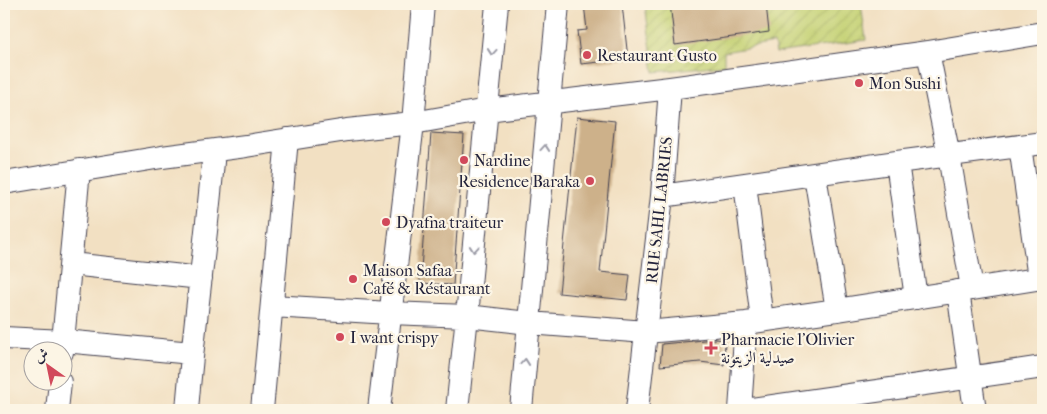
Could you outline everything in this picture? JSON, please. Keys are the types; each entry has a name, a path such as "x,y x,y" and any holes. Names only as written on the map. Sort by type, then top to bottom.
{"street":[{"path":"379,410 413,123 423,4"},
{"path":"457,410 468,316 497,4"},
{"path":"521,410 558,4"},
{"path":"4,183 162,157 347,130 413,123 487,110 670,88 1043,34"},
{"path":"928,52 949,156 965,290 970,378 975,410"},
{"name":"RUE SAHL LABRIES","path":"637,410 662,196 670,88"},
{"path":"262,410 287,139"},
{"path":"662,196 1043,143"},
{"path":"272,306 468,316 529,323 646,332 691,329 837,310 1041,278 1020,146"},
{"path":"187,410 214,150"},
{"path":"897,162 916,298"},
{"path":"63,342 79,170"},
{"path":"814,175 837,310"},
{"path":"740,410 754,321 745,184"},
{"path":"70,264 201,278"},
{"path":"4,338 30,342"},
{"path":"72,347 192,353"},
{"path":"745,410 1043,367"},
{"path":"57,410 59,392"}],"green space":[{"path":"645,4 861,4 866,40 776,53 774,43 724,52 724,65 654,72"}],"building":[{"path":"584,4 622,4 628,59 581,64 577,31 587,30"},
{"path":"670,4 766,4 769,32 675,45"},
{"name":"Residence Baraka","path":"577,117 615,121 600,272 630,275 627,300 559,293"},
{"path":"431,133 464,135 453,285 420,283"},
{"path":"715,339 725,340 724,365 700,362 660,366 662,344"}],"place":[{"name":"Restaurant Gusto","path":"587,55"},
{"name":"Mon Sushi","path":"859,83"},
{"name":"Nardine","path":"464,160"},
{"name":"Residence Baraka","path":"590,181"},
{"name":"Dyafna traiteur","path":"386,222"},
{"name":"Maison Safaa - Café & Réstaurant","path":"353,279"},
{"name":"I want crispy","path":"340,337"},
{"name":"Pharmacie l'Olivier صيدلية الزيتونة","path":"711,348"}]}
